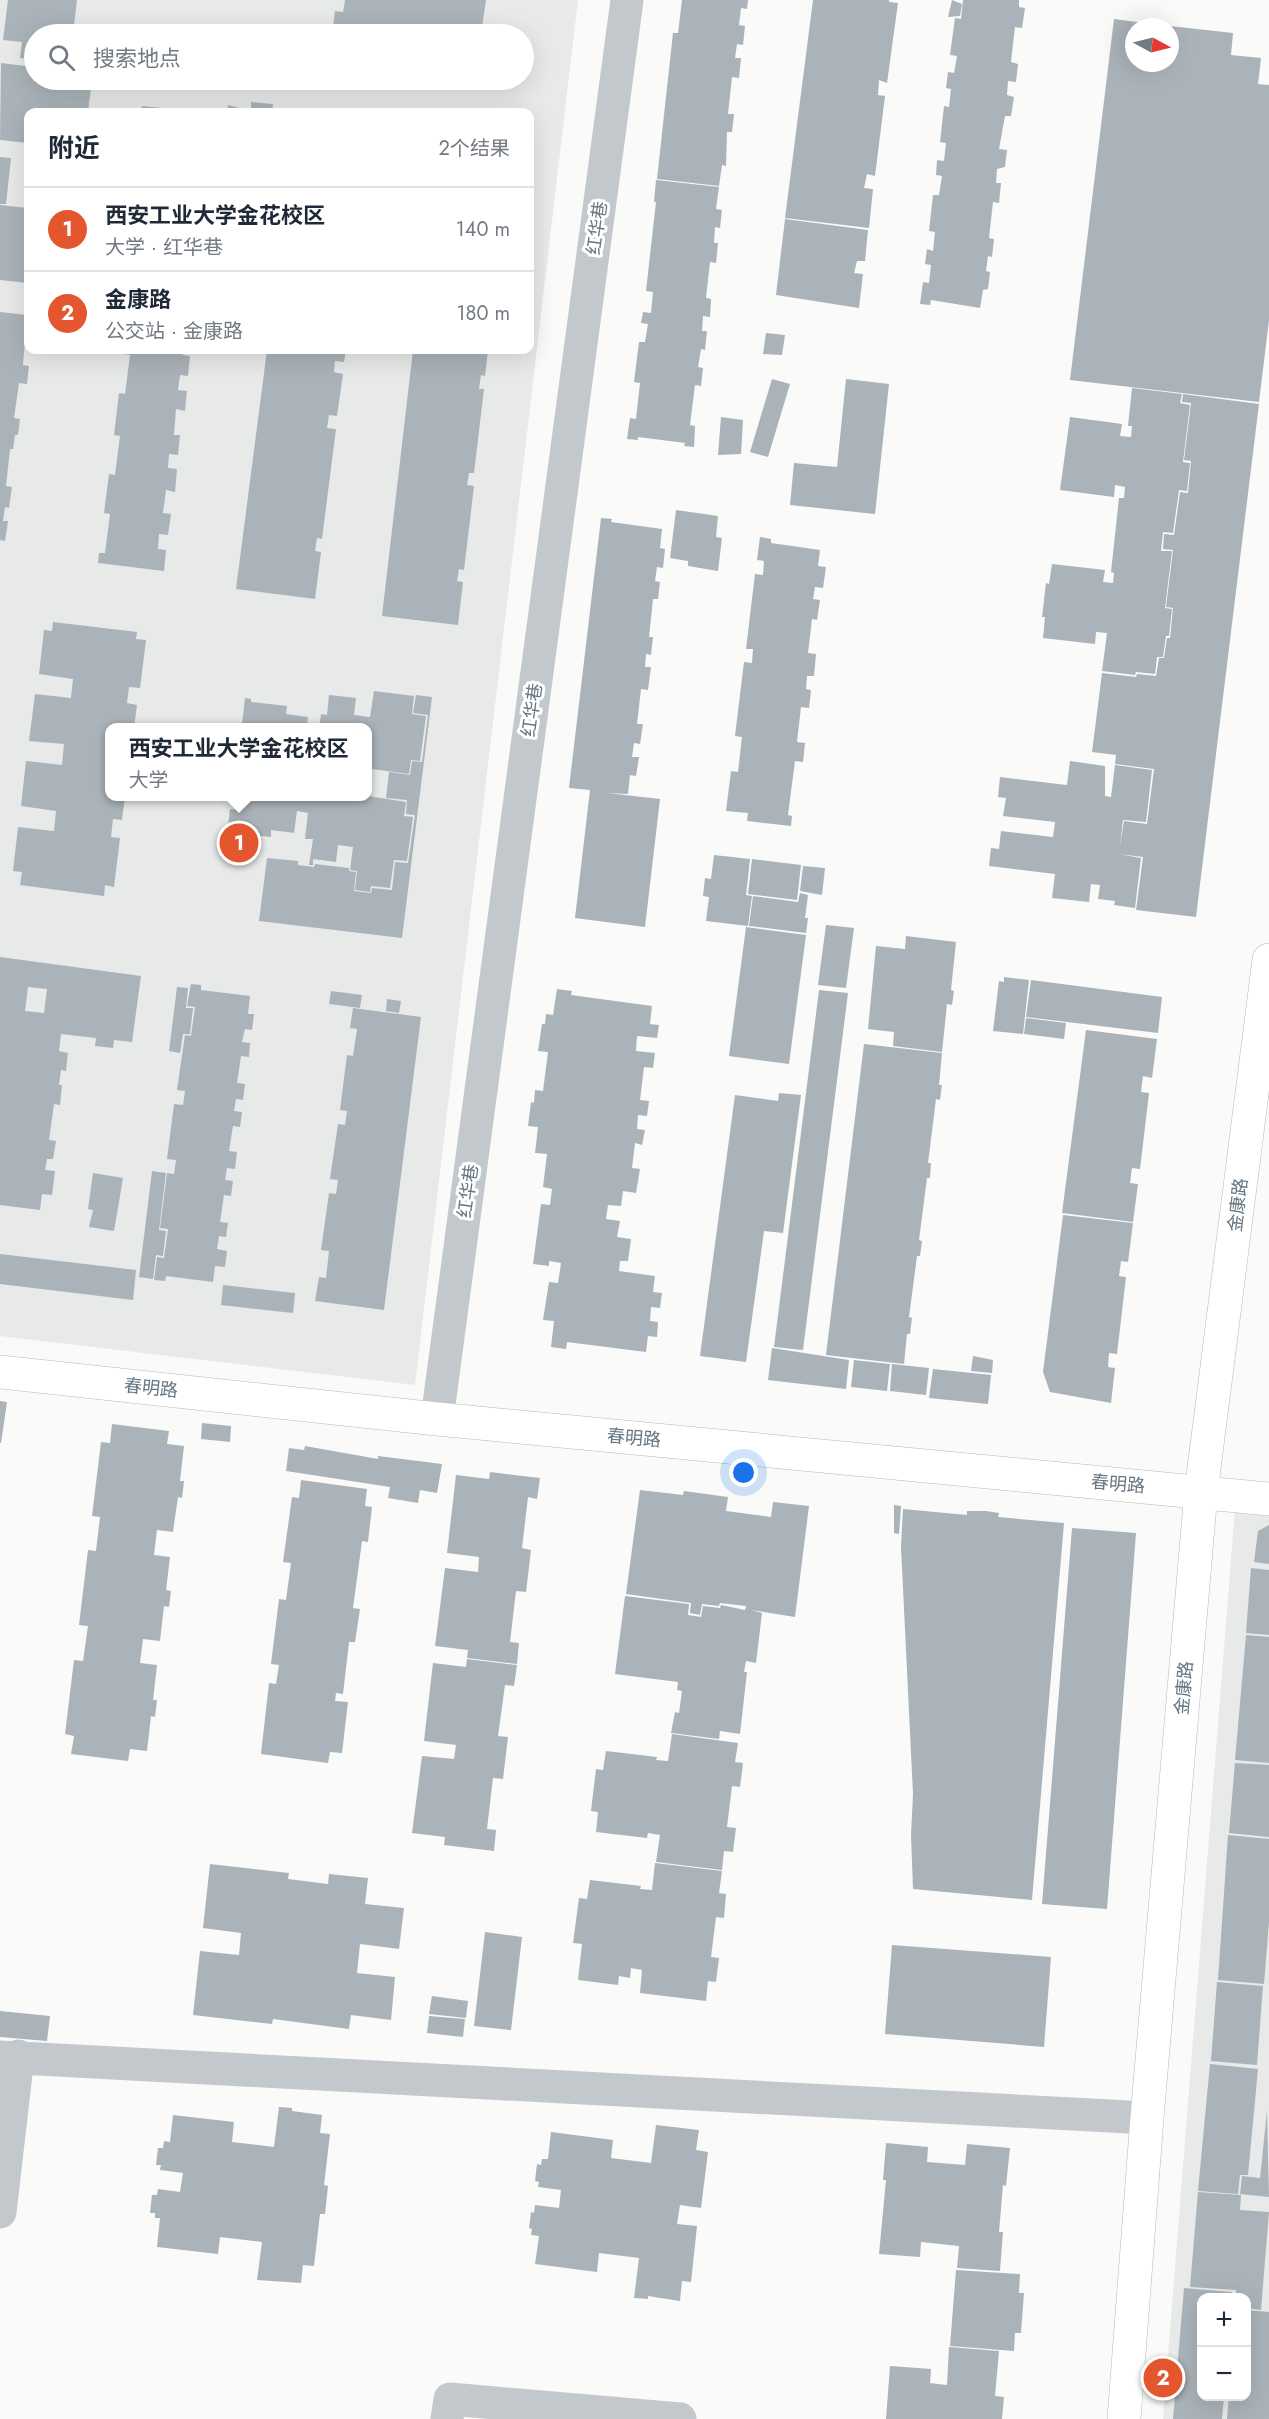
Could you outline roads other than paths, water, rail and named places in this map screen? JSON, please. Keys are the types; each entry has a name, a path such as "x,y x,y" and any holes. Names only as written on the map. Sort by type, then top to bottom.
{"street":[{"name":"红华巷","path":"437,1419 627,0"},
{"name":"金康路","path":"1124,2419 1147,2118 1201,1492 1269,960"},
{"name":"春明路","path":"0,1372 437,1419 1269,1499"},
{"path":"0,2212 9,2056 1147,2118"},
{"path":"447,2419 450,2399 680,2419"}],"place":[{"name":"西安工业大学金花校区","path":"239,843"},
{"name":"金康路","path":"1163,2378"}]}
